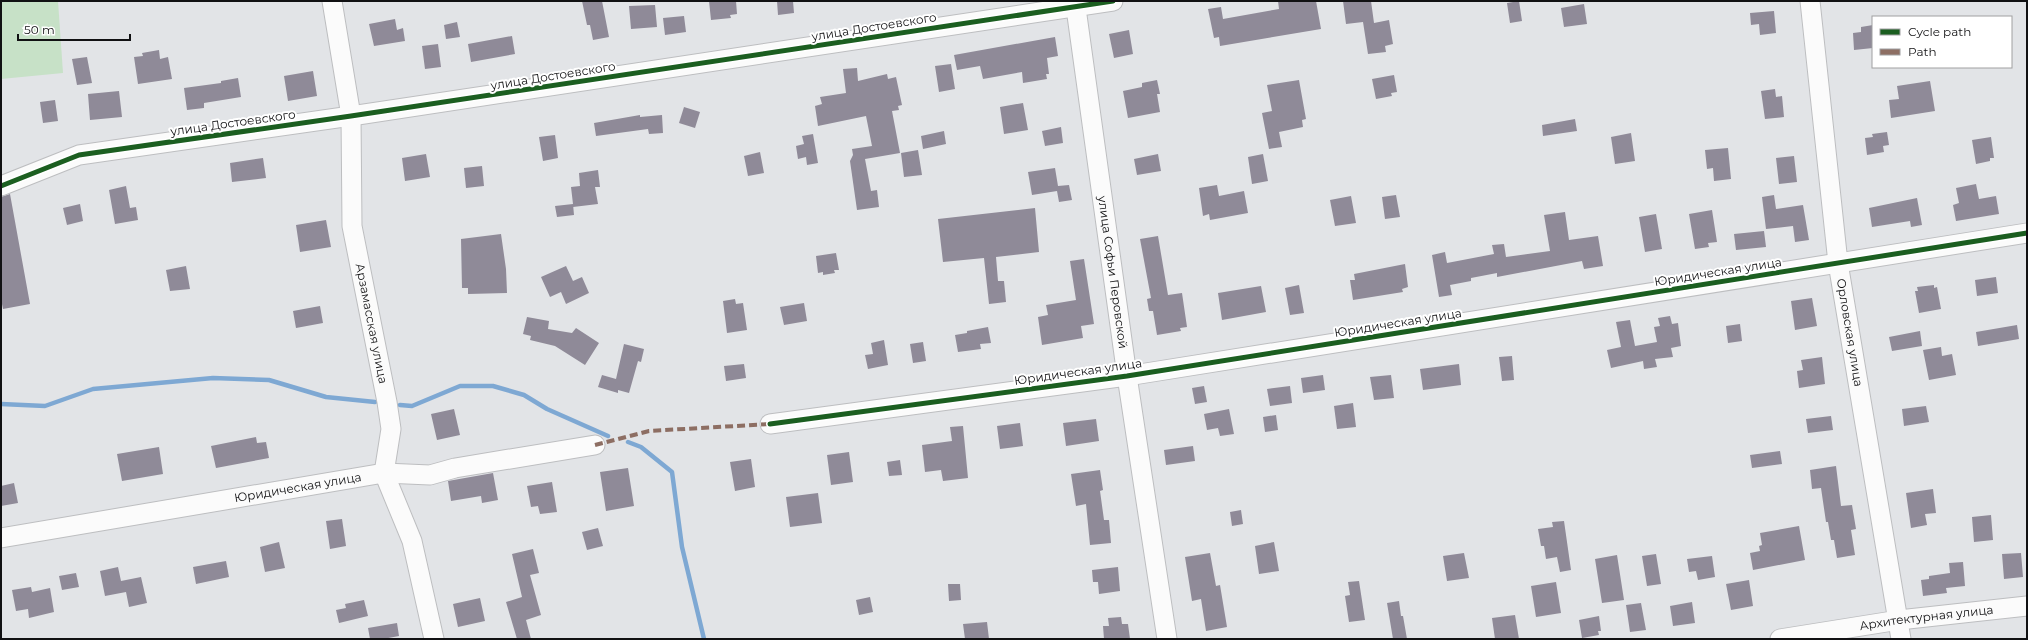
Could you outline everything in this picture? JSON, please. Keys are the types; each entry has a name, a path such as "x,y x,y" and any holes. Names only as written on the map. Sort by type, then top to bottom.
{"street":[{"name":"Арзамасская улица","path":"332,1 351,116 352,226 387,402 390,428 384,473 412,541 434,639"},
{"name":"улица Достоевского","path":"1,186 79,155 351,116 1075,4 1113,1"},
{"name":"Орловская улица","path":"1810,1 1838,263 1902,639"},
{"name":"улица Софьи Перовской","path":"1075,4 1127,376 1167,639"},
{"name":"Юридическая улица","path":"770,424 1127,376 2027,233"},
{"name":"Юридическая улица","path":"1,538 384,473 430,475 455,468 595,445"},
{"name":"Архитектурная улица","path":"1780,639 1899,620 2027,606"}],"green space":[{"path":"1,1 58,1 63,73 1,79"}],"building":[{"path":"582,1 602,1 609,37 593,40 590,25 587,25"},
{"path":"709,1 736,1 737,14 730,15 731,18 711,20"},
{"path":"777,1 793,1 794,13 778,15"},
{"path":"1278,1 1316,1 1321,29 1220,46 1219,37 1214,38 1208,9 1221,7 1223,19 1279,9"},
{"path":"1343,1 1371,1 1374,23 1389,20 1393,44 1385,46 1386,52 1368,54 1363,22 1346,24"},
{"path":"1519,1 1522,21 1510,23 1507,3"},
{"path":"1584,4 1587,24 1564,27 1561,8"},
{"path":"655,5 657,27 631,29 629,6"},
{"path":"1774,11 1776,33 1760,35 1759,24 1751,25 1750,13"},
{"path":"684,16 686,32 665,35 663,18"},
{"path":"395,19 397,30 403,28 405,41 374,46 369,24"},
{"path":"457,22 460,37 446,39 444,25"},
{"path":"1872,25 1872,48 1854,50 1853,33 1861,32 1861,27"},
{"path":"1129,30 1133,54 1114,58 1109,34"},
{"path":"512,36 515,54 471,62 468,44"},
{"path":"1055,37 1058,56 1047,58 1049,74 1046,74 1047,79 1023,83 1022,72 983,79 980,66 957,70 954,55"},
{"path":"438,44 441,67 425,69 422,46"},
{"path":"159,50 160,59 168,57 172,79 138,84 134,57 143,56 142,53"},
{"path":"87,57 92,83 77,85 72,59"},
{"path":"951,64 955,89 939,92 935,66"},
{"path":"857,68 858,81 887,74 888,79 896,77 902,105 898,106 899,110 892,111 900,153 865,159 871,191 877,190 879,207 857,210 850,161 853,155 852,149 872,146 866,116 818,126 815,106 822,104 820,97 846,93 843,69"},
{"path":"313,71 317,96 288,101 284,76"},
{"path":"1394,75 1397,92 1391,93 1392,96 1376,99 1372,79"},
{"path":"238,78 241,97 204,103 204,108 187,110 184,88 221,83 221,81"},
{"path":"1157,80 1160,94 1157,94 1160,112 1128,118 1123,91 1142,87 1142,83"},
{"path":"1299,80 1306,119 1302,120 1303,127 1279,132 1282,147 1269,149 1262,113 1272,111 1267,85"},
{"path":"1930,81 1935,111 1891,118 1889,100 1899,99 1897,86"},
{"path":"1775,89 1776,97 1782,96 1784,117 1765,119 1761,91"},
{"path":"119,91 122,117 90,120 88,94"},
{"path":"55,100 58,121 43,123 40,102"},
{"path":"1023,103 1028,130 1004,134 1000,107"},
{"path":"684,107 700,112 695,128 679,123"},
{"path":"640,115 640,117 662,115 663,133 649,134 648,129 596,136 594,123"},
{"path":"1575,119 1577,131 1543,136 1542,125"},
{"path":"1061,127 1063,143 1045,146 1042,131"},
{"path":"944,131 946,144 923,149 921,136"},
{"path":"1887,132 1889,145 1883,146 1884,152 1867,155 1865,138 1873,137 1872,134"},
{"path":"1631,133 1635,161 1615,164 1611,137"},
{"path":"813,134 818,163 807,165 806,157 798,159 796,146 804,144 802,136"},
{"path":"555,135 558,158 543,161 539,137"},
{"path":"1991,137 1994,158 1990,158 1990,161 1976,164 1972,140"},
{"path":"1728,148 1731,179 1714,181 1713,168 1707,169 1705,150"},
{"path":"918,150 922,175 904,177 901,153"},
{"path":"760,152 764,173 748,176 744,156"},
{"path":"426,154 430,177 405,181 402,158"},
{"path":"1158,154 1161,171 1137,175 1134,159"},
{"path":"1263,154 1268,181 1252,184 1248,157"},
{"path":"1794,156 1797,182 1779,184 1776,158"},
{"path":"263,158 266,178 232,182 230,163"},
{"path":"482,166 484,186 466,188 464,168"},
{"path":"1055,168 1058,186 1069,185 1072,200 1059,202 1057,191 1032,195 1028,172"},
{"path":"598,170 600,187 595,187 598,204 573,207 574,215 557,217 555,206 573,204 571,187 580,186 579,173"},
{"path":"1976,184 1979,199 1996,196 1999,214 1956,221 1953,205 1959,203 1956,188"},
{"path":"1217,185 1219,196 1244,191 1248,213 1210,220 1209,214 1203,216 1199,188"},
{"path":"126,186 130,208 136,207 138,220 115,224 109,190"},
{"path":"10,194 30,304 3,309 1,299 1,197"},
{"path":"1396,195 1400,217 1385,219 1382,197"},
{"path":"1774,195 1776,209 1803,205 1809,240 1795,242 1793,226 1766,229 1762,197"},
{"path":"1351,196 1356,223 1335,226 1330,200"},
{"path":"1917,198 1922,225 1911,227 1910,221 1872,227 1869,208"},
{"path":"80,204 83,221 67,225 63,208"},
{"path":"1035,208 1039,252 996,257 998,281 1004,281 1006,302 989,304 984,258 943,262 938,219"},
{"path":"1712,210 1717,242 1708,243 1709,247 1695,249 1689,214"},
{"path":"1565,212 1569,240 1598,236 1603,266 1584,269 1582,261 1497,277 1497,273 1471,278 1471,281 1450,285 1452,295 1439,297 1432,255 1445,252 1447,263 1494,254 1492,245 1504,244 1506,257 1550,251 1544,215"},
{"path":"1656,214 1662,249 1645,252 1639,217"},
{"path":"326,220 331,247 300,252 296,225"},
{"path":"1764,231 1766,247 1736,250 1734,234"},
{"path":"501,234 506,269 507,293 468,294 468,288 462,288 461,239"},
{"path":"1158,236 1168,295 1182,293 1187,327 1180,328 1181,331 1157,335 1153,311 1149,311 1147,299 1151,298 1140,239"},
{"path":"836,253 839,270 834,270 835,273 823,275 823,272 818,273 816,256"},
{"path":"1084,259 1094,324 1081,326 1083,338 1042,345 1038,317 1048,315 1046,305 1076,300 1070,261"},
{"path":"1405,264 1408,287 1402,289 1403,292 1353,300 1350,280 1355,280 1354,274"},
{"path":"186,266 190,289 170,291 166,270"},
{"path":"566,266 573,281 582,277 589,293 566,304 561,292 550,297 541,277"},
{"path":"1996,277 1998,293 1977,296 1975,280"},
{"path":"1299,285 1304,313 1290,315 1285,288"},
{"path":"1934,285 1934,288 1937,287 1941,309 1919,313 1915,291 1918,291 1917,287"},
{"path":"1261,286 1266,312 1222,320 1218,293"},
{"path":"1812,298 1817,326 1795,330 1791,301"},
{"path":"735,299 736,304 743,303 747,330 727,333 723,301"},
{"path":"804,303 807,321 784,325 780,307"},
{"path":"320,306 323,323 296,328 293,311"},
{"path":"1670,316 1672,324 1678,323 1681,346 1671,348 1673,357 1655,359 1657,367 1644,369 1643,361 1611,368 1607,350 1621,347 1616,322 1630,320 1635,346 1657,342 1654,327 1660,326 1658,318"},
{"path":"527,317 549,321 548,329 572,333 576,328 599,343 585,365 555,346 530,340 531,336 523,334"},
{"path":"1740,324 1742,341 1728,343 1726,326"},
{"path":"2017,325 2019,339 1978,346 1976,332"},
{"path":"988,327 991,343 980,344 981,349 958,352 955,335"},
{"path":"1920,331 1922,346 1892,351 1889,337"},
{"path":"884,340 888,365 868,369 865,355 873,354 871,343"},
{"path":"923,342 926,361 913,363 910,344"},
{"path":"624,344 644,349 641,362 638,361 629,393 618,390 618,393 598,387 602,375 616,379"},
{"path":"1941,347 1942,356 1952,354 1956,375 1929,380 1923,350"},
{"path":"1512,356 1514,380 1502,381 1499,357"},
{"path":"1822,357 1825,384 1799,388 1797,371 1803,370 1801,360"},
{"path":"744,364 746,378 726,381 724,366"},
{"path":"1459,364 1461,385 1423,390 1420,369"},
{"path":"1323,375 1325,390 1303,393 1301,378"},
{"path":"1391,375 1394,398 1374,400 1370,377"},
{"path":"1204,386 1207,402 1195,404 1192,388"},
{"path":"1290,386 1292,403 1270,406 1267,389"},
{"path":"1353,403 1356,427 1337,429 1334,406"},
{"path":"1926,406 1929,422 1904,426 1902,409"},
{"path":"454,409 460,435 437,440 431,414"},
{"path":"1229,409 1234,434 1220,436 1218,428 1207,430 1204,414"},
{"path":"1276,415 1278,430 1265,432 1263,417"},
{"path":"1831,416 1833,430 1808,433 1806,419"},
{"path":"1096,419 1099,441 1066,446 1063,423"},
{"path":"1020,423 1023,446 1000,449 997,426"},
{"path":"963,426 968,478 943,481 941,470 925,472 922,445 952,441 950,427"},
{"path":"256,437 257,443 266,442 269,458 216,468 211,446"},
{"path":"1193,446 1195,461 1166,465 1164,450"},
{"path":"159,447 163,474 122,481 117,454"},
{"path":"1780,451 1782,464 1752,468 1750,455"},
{"path":"849,452 853,482 831,485 827,455"},
{"path":"751,459 755,487 735,491 730,462"},
{"path":"900,460 902,475 889,476 887,462"},
{"path":"1836,466 1841,506 1852,505 1856,529 1851,530 1855,555 1837,558 1834,540 1831,540 1828,522 1826,522 1821,488 1812,489 1810,470"},
{"path":"628,468 634,506 606,511 600,472"},
{"path":"1100,470 1103,490 1100,491 1104,520 1109,520 1111,543 1090,545 1086,504 1076,506 1071,474"},
{"path":"493,473 498,500 482,503 481,496 451,501 448,481"},
{"path":"552,482 557,512 540,514 538,506 531,507 527,486"},
{"path":"14,483 18,503 1,506 1,486"},
{"path":"1933,489 1936,513 1925,514 1927,525 1911,528 1906,493"},
{"path":"818,493 822,523 790,527 786,497"},
{"path":"1241,510 1243,524 1232,526 1230,512"},
{"path":"1991,515 1993,540 1974,542 1972,517"},
{"path":"342,519 346,546 330,549 326,521"},
{"path":"1564,521 1571,570 1560,572 1557,557 1546,559 1544,546 1541,546 1538,529 1553,527 1552,522"},
{"path":"1799,526 1805,560 1753,570 1750,553 1760,551 1759,546 1762,545 1760,533"},
{"path":"598,528 603,546 587,550 582,532"},
{"path":"279,542 285,568 265,572 260,547"},
{"path":"1274,542 1279,571 1259,574 1255,546"},
{"path":"533,549 539,573 530,575 541,615 526,620 531,639 517,639 506,602 522,597 512,554"},
{"path":"1210,553 1216,586 1220,585 1227,627 1206,631 1201,599 1192,601 1185,557"},
{"path":"1464,553 1469,578 1447,581 1443,556"},
{"path":"2021,553 2023,577 2004,579 2002,554"},
{"path":"1656,554 1661,584 1647,586 1642,556"},
{"path":"1617,555 1624,600 1602,603 1595,559"},
{"path":"1712,556 1715,577 1698,580 1696,571 1689,572 1687,559"},
{"path":"226,561 229,577 196,584 193,567"},
{"path":"1963,562 1965,586 1946,588 1947,593 1923,596 1921,580 1929,579 1929,576 1950,573 1949,563"},
{"path":"118,567 121,581 141,577 147,603 129,607 126,592 105,596 100,571"},
{"path":"1118,567 1120,591 1099,594 1098,582 1093,582 1092,570"},
{"path":"76,573 79,587 62,590 59,576"},
{"path":"1749,580 1753,606 1731,610 1726,584"},
{"path":"1359,581 1365,620 1349,622 1345,596 1350,595 1348,582"},
{"path":"1556,582 1561,613 1536,617 1531,586"},
{"path":"948,584 960,584 961,600 949,601"},
{"path":"31,587 32,592 50,588 54,612 29,618 28,609 16,611 12,590"},
{"path":"870,597 873,612 859,615 856,600"},
{"path":"480,598 485,621 458,627 453,604"},
{"path":"364,600 368,616 339,623 336,610 346,608 345,604"},
{"path":"1399,601 1407,639 1393,639 1387,603"},
{"path":"1692,602 1695,623 1673,626 1670,606"},
{"path":"1641,603 1646,630 1630,632 1626,605"},
{"path":"1515,615 1519,639 1495,639 1492,618"},
{"path":"1599,616 1601,631 1598,631 1599,635 1582,638 1579,620"},
{"path":"1121,617 1122,624 1128,624 1130,639 1104,639 1103,626 1109,626 1108,618"},
{"path":"987,622 989,639 965,639 963,624"},
{"path":"397,623 399,636 383,639 370,639 368,628"}],"waterway":[{"path":"1,404 45,406 93,389 213,378 269,380 326,397 375,402"},
{"path":"400,405 412,406 460,386 493,386 524,395 547,409 608,436"},
{"path":"628,442 641,447 672,472 682,547 704,639"}],"marked path":[{"path":"595,445 649,431 770,424"}],"cycle path":[{"path":"1,186 79,155 351,116 1113,1"},
{"path":"770,424 1127,376 2027,233"}]}
